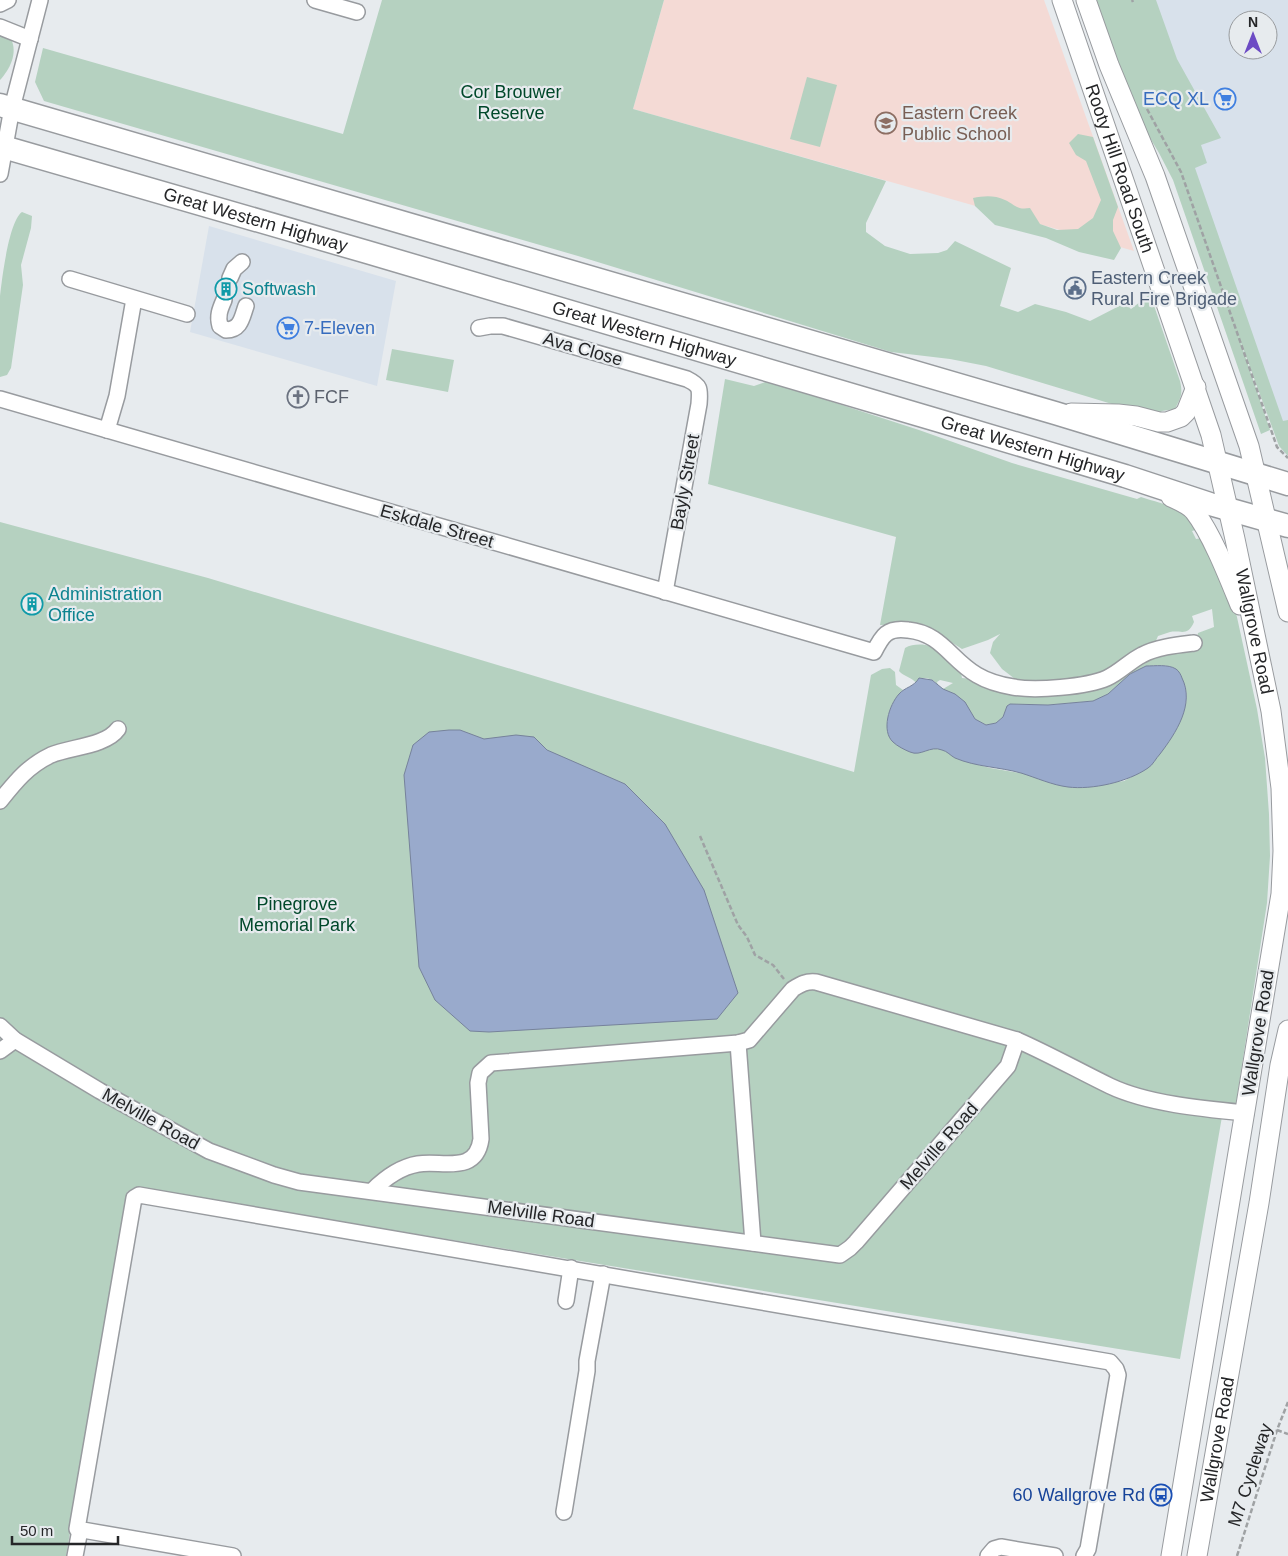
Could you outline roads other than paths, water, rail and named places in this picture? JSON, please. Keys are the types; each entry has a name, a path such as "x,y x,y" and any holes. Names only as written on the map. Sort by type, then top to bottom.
{"highway":[{"path":"6,106 1055,413 1288,484"},
{"name":"Great Western Highway","path":"2,147 377,255 1125,476 1277,523"}],"main road":[{"name":"Rooty Hill Road South","path":"1062,0 1196,387 1211,435 1229,509"},
{"name":"Rooty Hill Road South","path":"1086,0 1109,65 1155,176 1256,474"},
{"path":"1055,413 1118,414 1167,422 1182,417 1186,412 1196,387"},
{"name":"Wallgrove Road","path":"1256,474 1277,523 1288,612"},
{"path":"1125,476 1180,501 1194,511 1220,558 1256,641"},
{"name":"Wallgrove Road","path":"1171,1556 1281,894 1283,851 1281,788 1272,721 1229,509"},
{"name":"Wallgrove Road","path":"1198,1556 1257,1213 1280,1065 1288,1030"}],"street":[{"path":"0,4 8,0"},
{"path":"0,174 6,106 30,39 40,0"},
{"path":"315,0 357,12"},
{"path":"0,27 30,39"},
{"path":"230,278 234,269 242,262"},
{"path":"70,279 187,314"},
{"path":"107,430 117,396 134,298"},
{"path":"224,300 218,317 220,326 226,330 240,325 246,306"},
{"name":"Ava Close","path":"479,328 503,326 687,379"},
{"name":"Bayly Street","path":"665,592 700,397 697,383 687,379"},
{"name":"Eskdale Street","path":"0,399 874,652 882,637 890,631 905,629 923,632 938,640 976,674 1002,684 1022,688 1073,687 1091,684 1109,678 1144,654 1173,646 1194,643"},
{"path":"0,801 19,777 35,764 67,749 103,740 114,734 118,729"},
{"path":"372,1192 385,1178 418,1164 458,1164 472,1160 480,1147 481,1139 478,1083 480,1073 491,1063 738,1044 748,1040 793,989 809,981 1017,1040 1043,1051 1111,1087 1134,1094 1157,1100 1246,1113"},
{"name":"Melville Road","path":"0,1026 15,1040 100,1091 209,1151 274,1175 299,1182 840,1255 850,1248 1008,1066 1017,1040"},
{"path":"0,1051 15,1040"},
{"path":"738,1044 753,1243"},
{"path":"233,1556 77,1530 132,1208 134,1198 138,1194 1110,1362 1118,1375 1088,1549 1084,1556"},
{"path":"566,1301 571,1268"},
{"path":"564,1512 587,1371 587,1361 603,1274"},
{"path":"75,1556 80,1530"},
{"path":"988,1556 994,1549 1001,1547 1055,1556"}],"water":[{"path":"1146,666 1169,666 1178,671 1185,688 1186,698 1182,718 1166,746 1148,768 1140,773 1110,784 1078,788 1068,787 1013,771 963,761 938,749 914,753 903,749 895,743 889,737 887,731 888,718 895,699 919,678 932,680 943,689 955,694 965,702 975,719 986,725 996,723 1003,717 1007,706 1010,704 1048,705 1093,701 1108,694 1130,674"},
{"path":"460,730 484,739 516,735 534,737 547,750 625,784 665,824 704,890 738,993 717,1019 489,1032 470,1031 435,1000 419,967 404,775 413,745 429,732"}],"tunnel":[{"path":"224,300 230,278"}],"place":[{"name":"ECQ XL","path":"1225,99"},
{"name":"Eastern Creek Public School","path":"886,123"},
{"name":"Eastern Creek Rural Fire Brigade","path":"1075,288"},
{"name":"Softwash","path":"226,289"},
{"name":"7-Eleven","path":"288,328"},
{"name":"FCF","path":"298,397"},
{"name":"Administration Office","path":"32,604"},
{"name":"60 Wallgrove Rd","path":"1161,1495"}],"park label":[{"name":"Cor Brouwer Reserve","path":"511,102"},
{"name":"Pinegrove Memorial Park","path":"297,914"}]}
